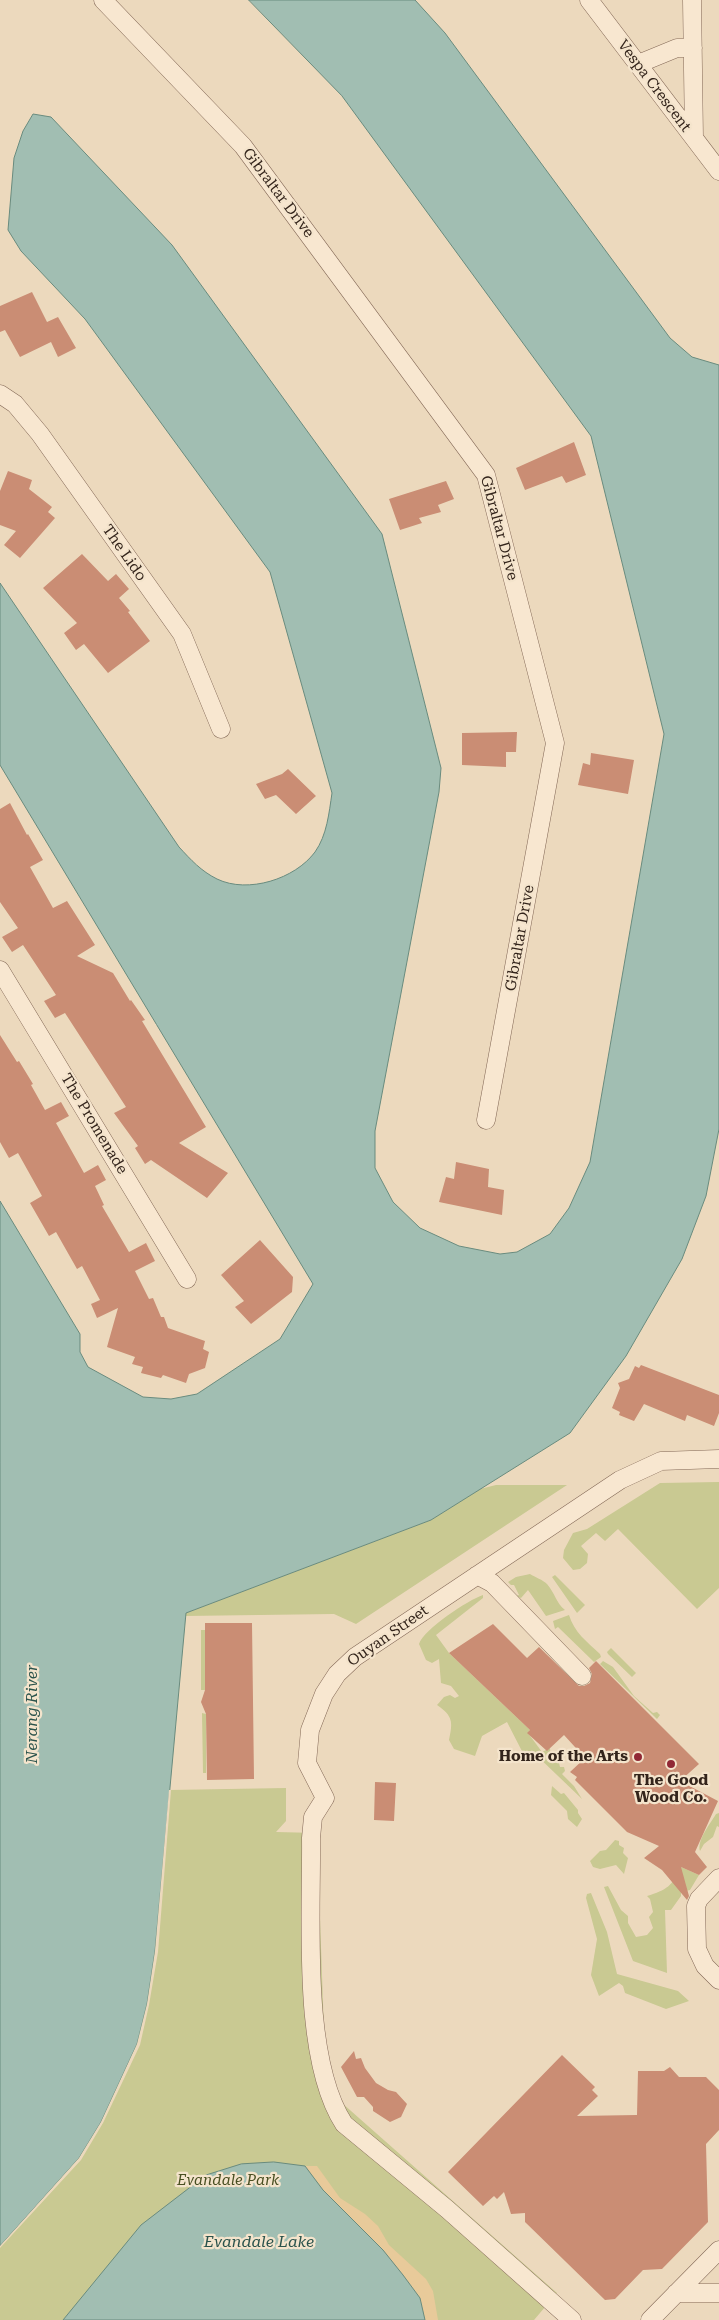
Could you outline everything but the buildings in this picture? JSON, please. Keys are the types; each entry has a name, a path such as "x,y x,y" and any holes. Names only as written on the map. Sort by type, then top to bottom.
{"street":[{"name":"Gibraltar Drive","path":"103,0 243,146 486,474 555,743 486,1120"},
{"name":"Vespa Crescent","path":"590,0 719,171"},
{"path":"692,0 694,138"},
{"path":"638,64 677,48 693,48"},
{"name":"The Lido","path":"0,394 15,404 40,434 182,634 220,729"},
{"name":"The Promenade","path":"0,970 187,1278"},
{"name":"Ouyan Street","path":"572,2320 447,2209 344,2124 330,2098 319,2055 315,2021 311,1838 313,1817 325,1798 307,1763 310,1730 324,1694 337,1674 355,1657 620,1480 661,1462 719,1459"},
{"path":"477,1575 492,1583 582,1676"},
{"path":"719,1878 699,1898 696,1906 697,1950 704,1966 719,1980"},
{"path":"650,2320 719,2250"},
{"path":"676,2293 719,2293"}],"green space":[{"path":"719,1482 719,1588 697,1609 618,1529 605,1541 596,1533 581,1546 588,1554 587,1563 580,1569 573,1570 563,1558 564,1550 573,1533 587,1529 660,1483"},
{"path":"496,1485 567,1485 356,1624 334,1614 184,1616 186,1613 431,1520 480,1489"},
{"path":"530,1574 547,1584 565,1610 546,1616 528,1590 521,1598 516,1596 519,1595 514,1585 508,1582 516,1577"},
{"path":"555,1575 585,1605 577,1613 552,1577"},
{"path":"483,1595 483,1598 436,1635 449,1653 530,1730 528,1733 542,1752 550,1748 551,1761 559,1763 560,1767 564,1767 565,1771 562,1774 574,1786 582,1799 533,1752 526,1759 507,1722 482,1736 475,1756 454,1749 449,1740 451,1724 449,1716 437,1705 444,1697 450,1695 455,1698 459,1696 451,1686 441,1683 439,1659 432,1663 426,1660 419,1644 437,1623"},
{"path":"569,1615 578,1632 600,1654 601,1657 594,1662 558,1627 555,1629 553,1621"},
{"path":"201,1630 205,1630 205,1690 201,1690"},
{"path":"611,1648 636,1673 632,1677 608,1654 607,1652"},
{"path":"603,1661 613,1667 634,1696 653,1713 657,1712 660,1715 657,1719 600,1664"},
{"path":"202,1713 206,1714 206,1773 203,1773"},
{"path":"552,1786 561,1794 564,1793 578,1810 582,1819 577,1827 568,1819 567,1811 551,1795"},
{"name":"Evandale Park","path":"286,1788 286,1821 276,1832 317,1833 325,2060 342,2103 557,2293 534,2320 0,2320 0,2246 79,2158 101,2122 137,2044 147,2004 155,1951 169,1790"},
{"path":"719,1813 719,1827 717,1826 713,1837 704,1844 700,1851 700,1842 705,1832 716,1814"},
{"path":"615,1840 619,1841 619,1845 624,1848 623,1853 628,1858 624,1874 616,1865 600,1869 593,1867 590,1861 600,1851 606,1850"},
{"path":"681,1867 699,1875 690,1890 681,1892 681,1896 671,1910 665,1910 667,1973 633,1961 604,1887 608,1886 621,1910 628,1916 628,1923 636,1937 647,1935 653,1928 649,1917 653,1912 650,1899 647,1896 659,1892 668,1886 675,1879"},
{"path":"591,1893 607,1932 617,1974 678,1991 689,2001 666,2009 625,1993 623,1986 619,1983 599,1996 591,1975 597,1939 586,1898 587,1894"}],"sand":[{"path":"305,2166 317,2166 340,2198 365,2214 378,2226 389,2245 426,2279 433,2291 438,2320 425,2320 420,2298 323,2190"}],"water":[{"name":"Nerang River","path":"249,0 415,0 445,33 670,338 692,357 719,365 719,1129 706,1196 682,1259 626,1356 570,1433 431,1520 186,1613 155,1951 147,2004 137,2044 101,2122 79,2158 0,2246 0,1201 80,1334 80,1352 88,1367 143,1397 171,1399 197,1394 280,1339 313,1284 0,765 0,583 179,847 196,865 211,876 229,883 243,885 270,881 296,870 306,862 319,845 327,824 332,793 270,572 85,319 21,251 8,230 14,158 23,131 33,114 51,117 172,245 382,534 441,768 439,792 375,1131 375,1168 393,1202 420,1228 459,1246 500,1254 517,1252 550,1234 569,1208 590,1162 664,734 591,436 342,96"},
{"name":"Evandale Lake","path":"274,2162 305,2166 323,2190 383,2250 403,2275 420,2298 425,2320 63,2320 141,2225 206,2175 241,2164"}],"pier":[{"path":"169,1790 171,1790 158,1952 140,2045 103,2123 81,2160 0,2248 79,2158 101,2122 137,2044 147,2004 155,1951"}],"place":[{"name":"Home of the Arts","path":"638,1757"},
{"name":"The Good Wood Co.","path":"671,1764"}]}
